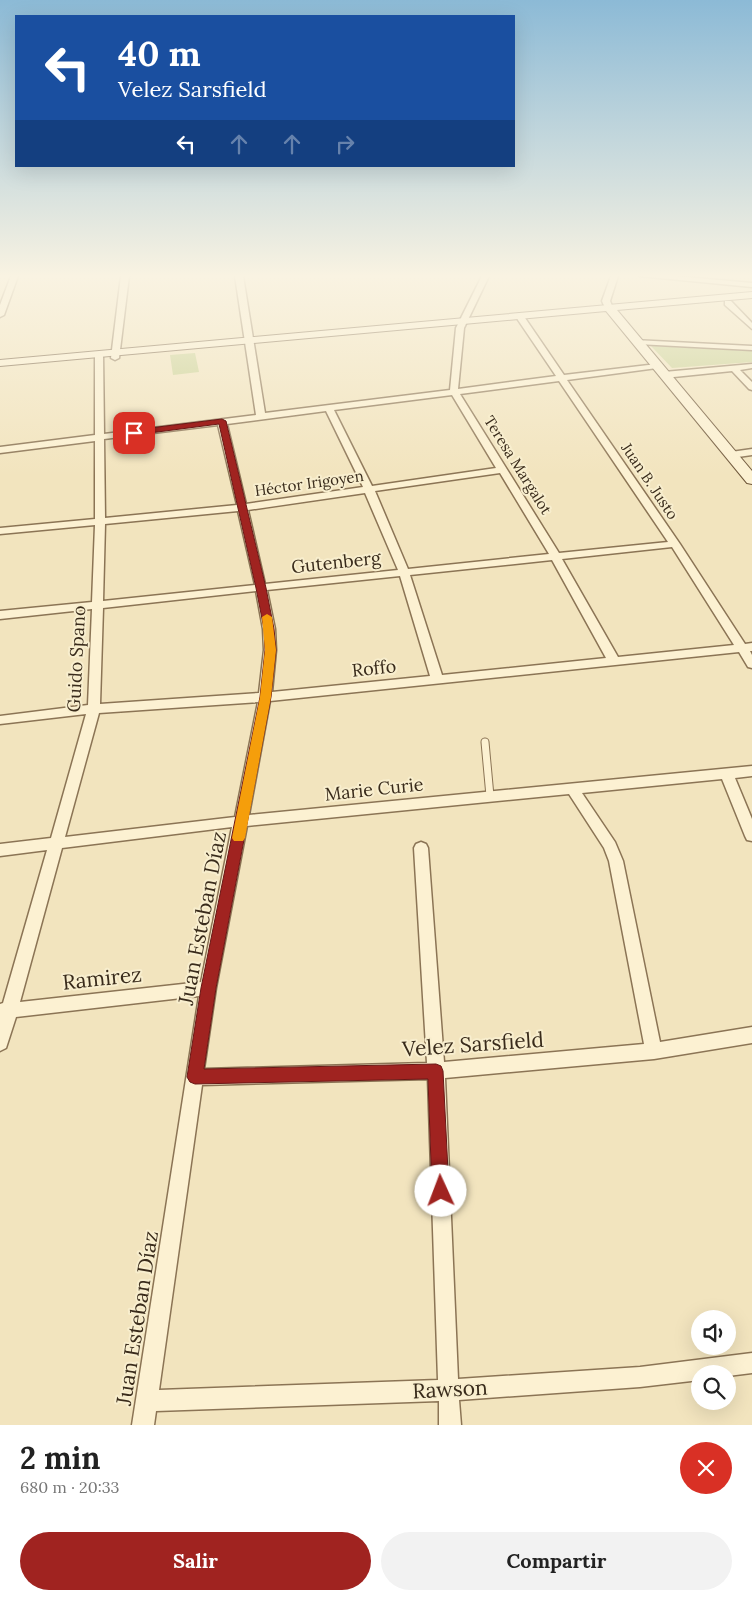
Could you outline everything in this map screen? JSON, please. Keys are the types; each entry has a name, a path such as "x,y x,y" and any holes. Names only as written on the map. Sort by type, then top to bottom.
{"main road":[{"path":"0,369 115,355 265,342"},
{"path":"637,342 752,480"},
{"path":"0,363 99,357"}],"street":[{"path":"115,355 117,342"},
{"path":"454,391 460,342"},
{"name":"Juan B. Justo","path":"538,342 746,648 752,664"},
{"path":"647,342 752,348"},
{"path":"248,344 261,416"},
{"name":"Guido Spano","path":"0,1043 5,1010 56,845 94,709 100,523 99,357"},
{"path":"0,450 562,378 661,370 752,366"},
{"path":"734,368 752,387"},
{"name":"Teresa Margalot","path":"454,391 556,557 614,661"},
{"path":"329,408 404,572 438,679"},
{"name":"Juan Esteban Díaz","path":"143,1425 208,988 265,697 270,650 269,629 261,588 222,421"},
{"path":"731,454 752,452"},
{"name":"Héctor Irigoyen","path":"0,531 100,523 241,508 501,470"},
{"name":"Gutenberg","path":"0,615 675,544"},
{"name":"Roffo","path":"0,720 94,709 265,697 746,648"},
{"name":"Marie Curie","path":"0,850 56,845 242,821 752,771"},
{"path":"726,773 752,836"},
{"path":"572,788 610,846 616,861 654,1051"},
{"path":"421,848 436,1071 450,1425"},
{"name":"Ramirez","path":"5,1010 208,988"},
{"name":"Velez Sarsfield","path":"195,1077 436,1071 654,1051 752,1035"},
{"name":"Rawson","path":"146,1402 449,1390 640,1377 752,1363"}],"lane":[{"path":"485,742 490,796"}],"green space":[{"path":"651,346 752,351 752,362 672,368"},
{"path":"195,353 199,372 173,375 170,355"}],"slow traffic":[{"path":"239,838 265,697 270,650 267,617"}],"route":[{"path":"134,433 222,421 269,629 270,650 265,697 208,988 195,1077 436,1071 441,1191"}]}
